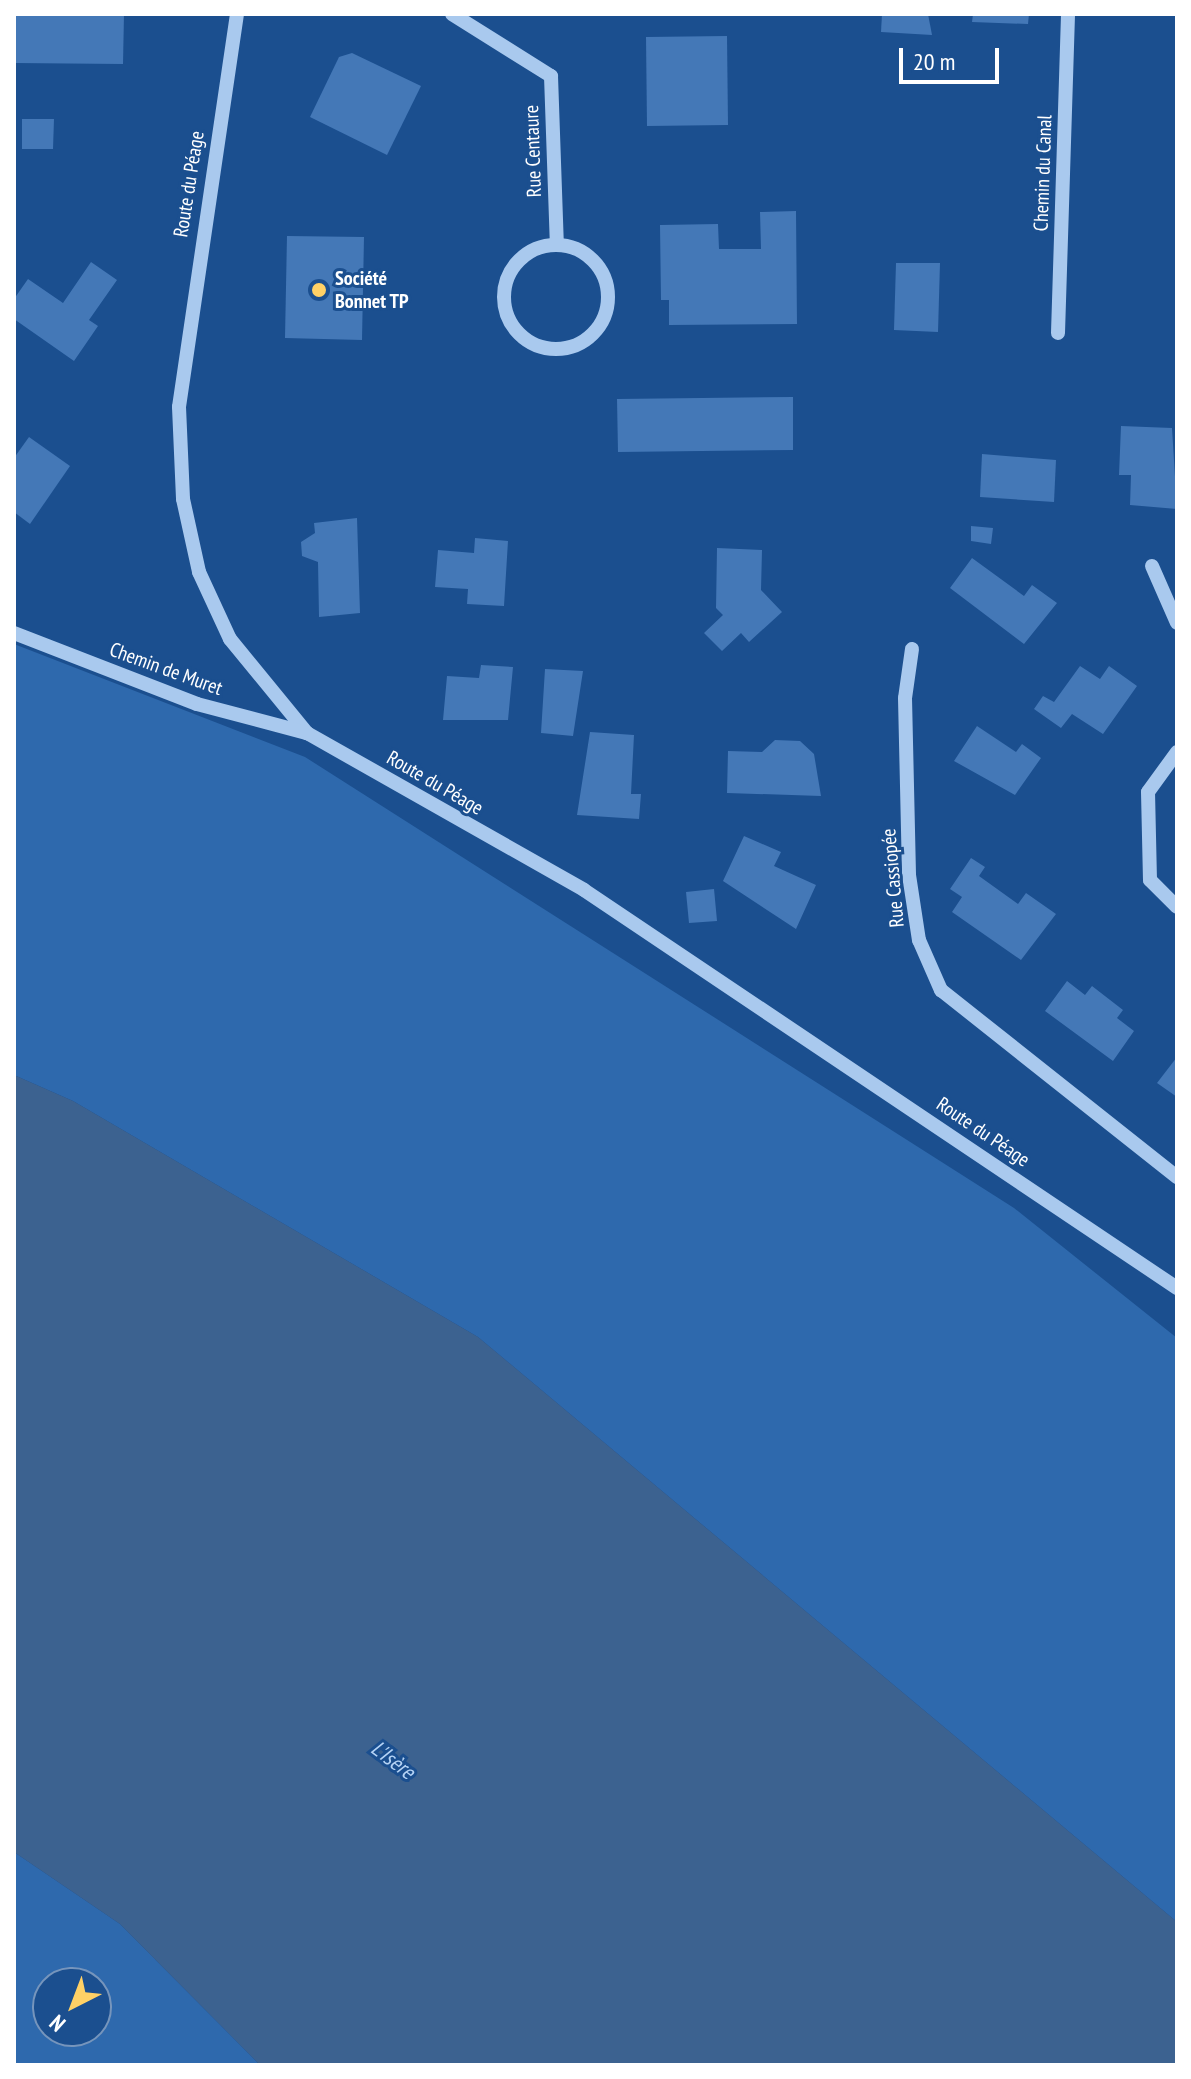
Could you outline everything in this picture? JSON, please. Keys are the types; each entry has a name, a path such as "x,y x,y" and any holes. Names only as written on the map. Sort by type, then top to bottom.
{"street":[{"name":"Route du Péage","path":"237,14 188,314 179,407 183,499 199,572 230,639 307,733 584,890 1177,1288"},
{"name":"Rue Centaure","path":"452,14 551,76 557,245"},
{"name":"Chemin du Canal","path":"1058,333 1068,14"},
{"path":"557,245 596,263 609,296 589,338 550,349 513,328 504,293 515,264 557,245"},
{"path":"1152,566 1177,623"},
{"name":"Chemin de Muret","path":"14,633 197,704 307,733"},
{"name":"Rue Cassiopée","path":"912,649 905,698 909,875 919,940 941,990 1177,1177"},
{"path":"1177,752 1148,792 1150,880 1177,907"}],"shaded area":[{"path":"14,644 305,757 1014,1208 1177,1338 1177,1922 478,1337 73,1101 14,1075"},
{"path":"14,1852 120,1924 260,2065 14,2065"}],"water":[{"name":"L'Isère","path":"14,1075 73,1101 478,1337 1177,1922 1177,2065 260,2065 120,1924 14,1852"}],"building":[{"path":"14,14 124,14 123,64 14,63"},
{"path":"882,14 928,14 932,35 881,32"},
{"path":"973,14 1029,14 1028,24 972,22"},
{"path":"727,36 728,125 647,126 646,37"},
{"path":"352,53 421,86 387,155 310,117 339,57"},
{"path":"22,119 54,119 53,149 22,149"},
{"path":"796,211 797,324 669,325 669,300 661,300 660,225 718,224 719,249 761,249 760,212"},
{"path":"287,236 364,237 362,340 285,338"},
{"path":"91,262 117,280 89,320 98,326 74,361 14,319 14,299 28,279 63,303"},
{"path":"896,263 940,263 938,332 894,330"},
{"path":"793,397 793,450 618,452 617,399"},
{"path":"1121,426 1172,428 1177,509 1130,505 1131,475 1119,475"},
{"path":"29,437 70,466 30,524 14,512 14,458"},
{"path":"982,454 1056,460 1054,502 980,497"},
{"path":"357,518 360,613 319,617 318,562 302,556 301,542 315,533 314,523"},
{"path":"971,526 993,528 991,544 971,541"},
{"path":"475,538 508,541 504,606 467,604 468,589 435,587 438,550 474,553"},
{"path":"717,548 762,550 761,590 782,612 749,642 741,633 722,651 704,633 723,615 716,608"},
{"path":"972,558 1024,596 1032,585 1057,603 1024,644 950,588"},
{"path":"481,665 513,667 508,720 443,720 447,676 479,678"},
{"path":"1080,666 1100,679 1109,666 1137,686 1103,734 1072,714 1061,728 1034,709 1043,696 1054,702"},
{"path":"545,669 583,671 573,736 541,733"},
{"path":"977,726 1016,752 1022,744 1041,758 1015,795 954,761"},
{"path":"590,732 634,735 631,794 641,794 639,819 577,815"},
{"path":"775,740 800,741 814,754 821,796 727,793 728,751 762,752"},
{"path":"744,836 781,852 774,866 816,885 796,929 723,881"},
{"path":"971,858 985,867 979,876 1018,904 1026,893 1056,914 1021,960 952,912 962,897 950,889"},
{"path":"714,889 717,921 689,923 686,892"},
{"path":"1067,981 1085,995 1092,986 1123,1010 1117,1018 1134,1031 1113,1061 1045,1011"},
{"path":"1177,1057 1177,1097 1157,1083"}],"place":[{"name":"Société Bonnet TP","path":"319,290"}]}
